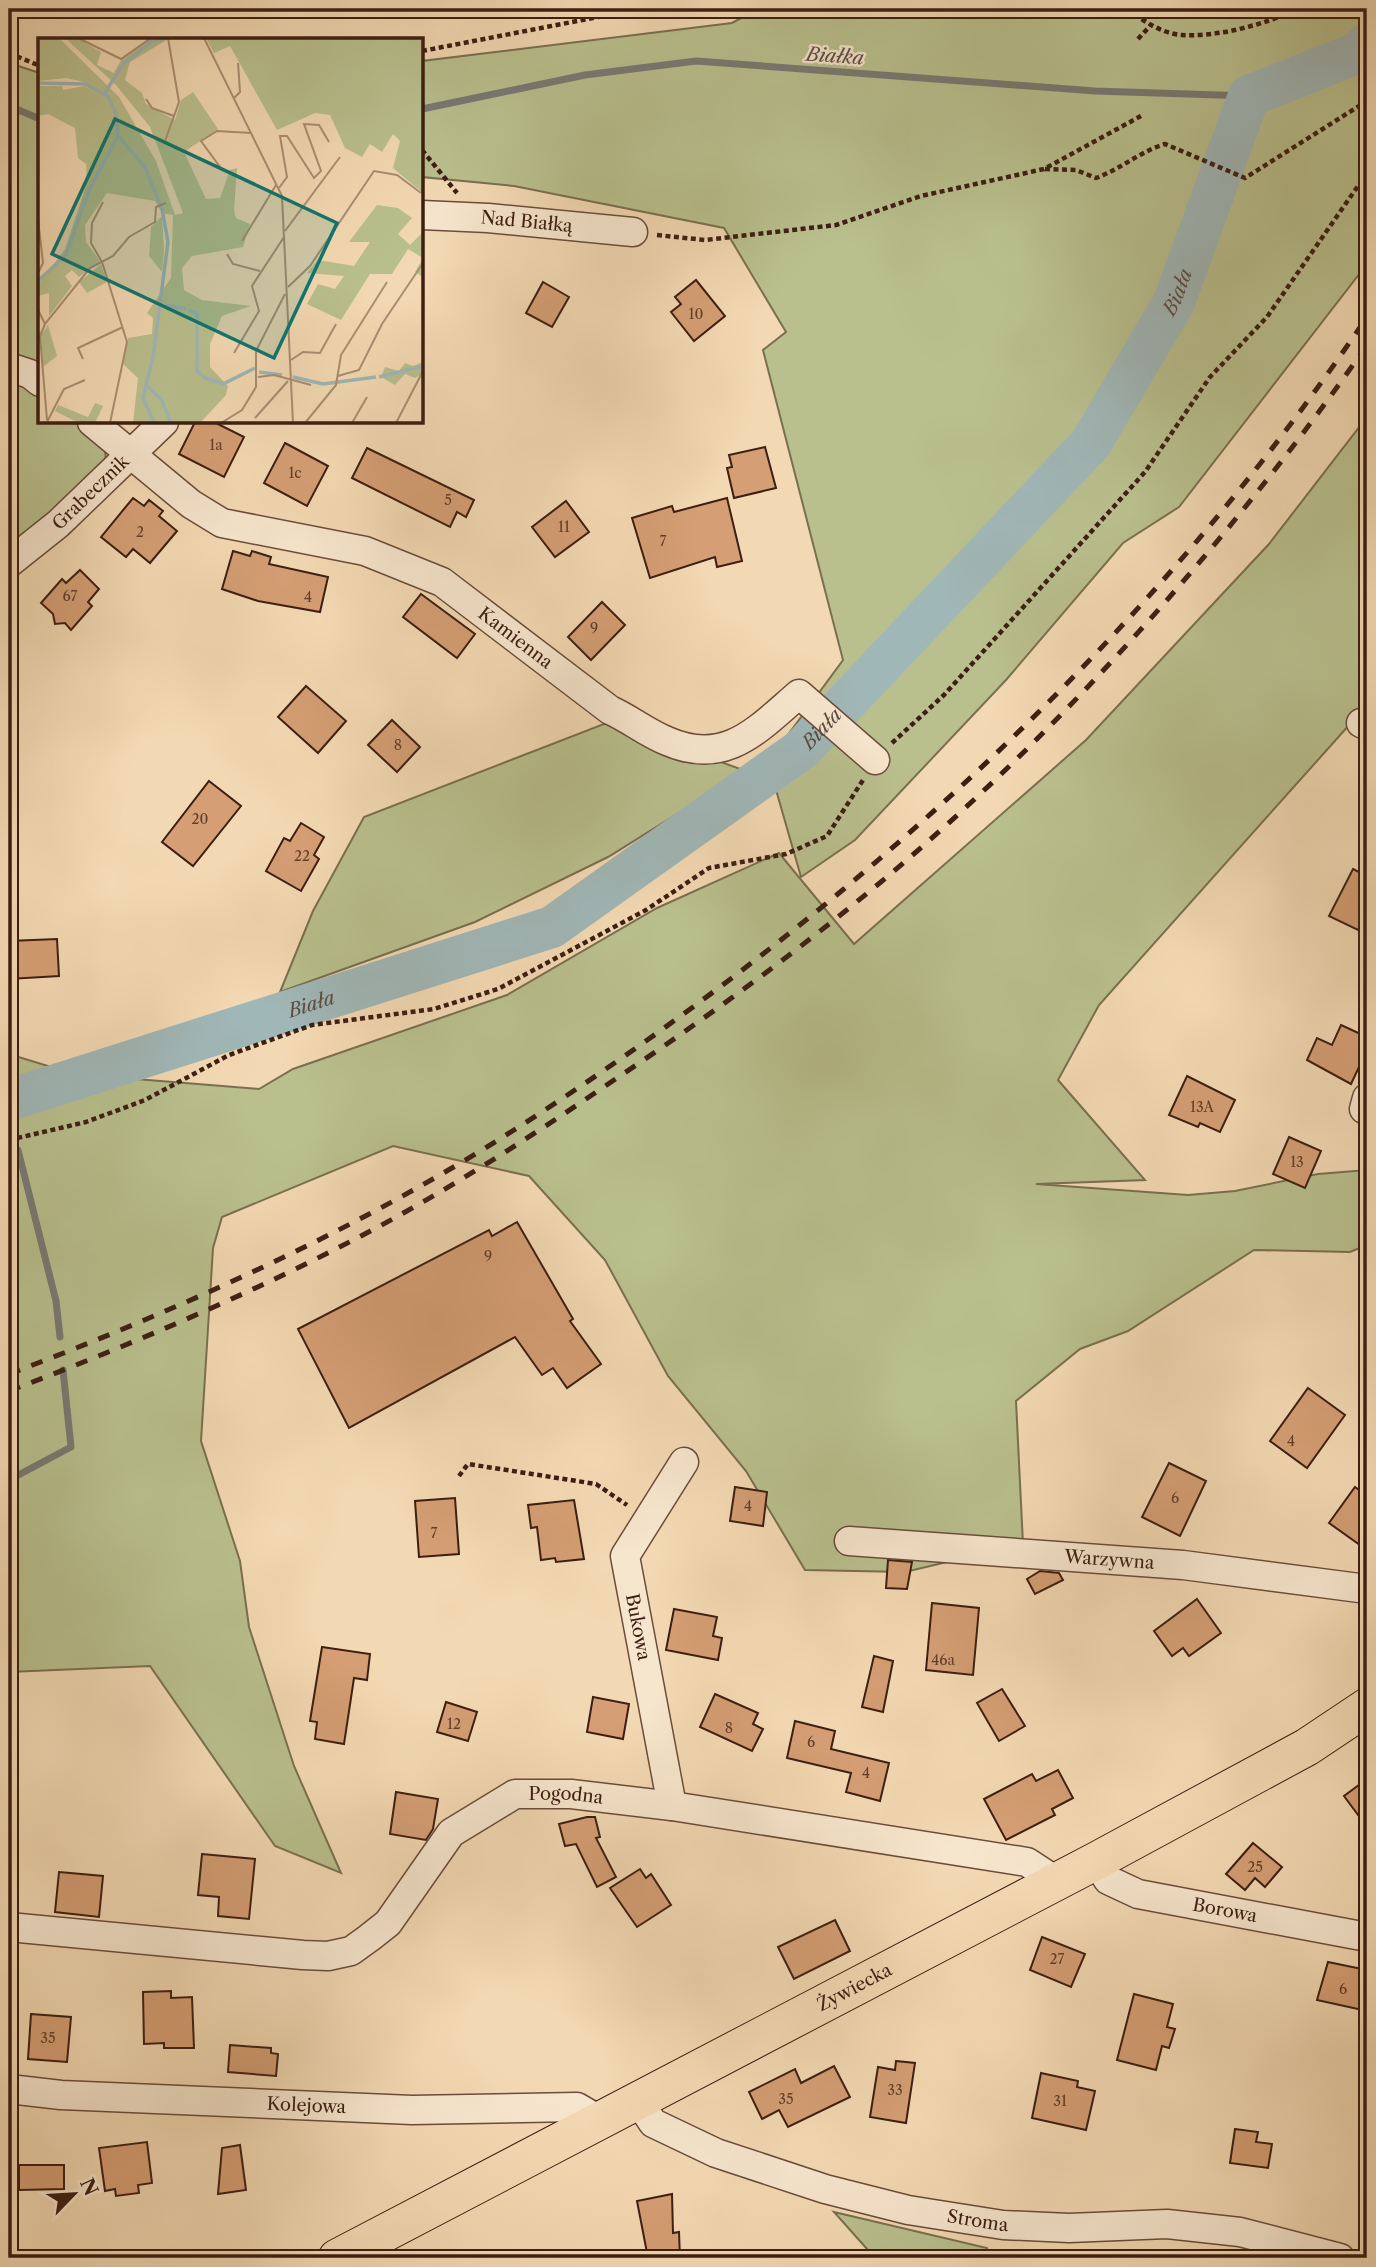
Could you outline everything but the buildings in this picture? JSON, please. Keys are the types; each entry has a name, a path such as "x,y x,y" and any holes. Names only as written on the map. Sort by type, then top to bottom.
{"main road":[{"name":"Żywiecka","path":"337,2258 1096,1861 1307,1747 1367,1707"}],"street":[{"name":"Nad Białką","path":"424,215 477,217 633,232"},
{"path":"9,366 30,374 38,380"},
{"name":"Grabecznik","path":"9,563 58,524 134,454 95,424"},
{"path":"134,454 162,424"},
{"name":"Kamienna","path":"134,454 191,504 222,523 365,551 442,582 610,710 636,721 667,741 698,748 720,748 743,742 799,694 875,760"},
{"name":"Bukowa","path":"672,1807 625,1556 684,1462"},
{"name":"Warzywna","path":"849,1541 1183,1565 1367,1589"},
{"name":"Pogodna","path":"9,1927 328,1956 351,1951 388,1923 451,1833 515,1794 571,1794 672,1807 1027,1862 1056,1881"},
{"name":"Borowa","path":"1096,1861 1108,1880 1138,1894 1367,1937"},
{"name":"Kolejowa","path":"9,2089 61,2095 412,2110 577,2107 601,2121"},
{"name":"Stroma","path":"639,2102 653,2123 716,2153 825,2189 908,2210 1003,2225 1069,2228 1167,2224 1228,2231 1340,2258"}],"path":[{"path":"424,51 598,17 663,9"},
{"path":"1128,9 1151,25 1180,35 1217,32 1269,22 1299,9"},
{"path":"1138,39 1151,25"},
{"path":"9,53 38,65"},
{"path":"633,232 705,240 836,226 921,196 1044,169 1076,170 1096,178 1120,170 1144,151 1165,144 1245,178 1367,101"},
{"path":"1044,169 1141,116"},
{"path":"424,152 477,217"},
{"path":"9,1140 86,1122 145,1100 229,1055 312,1026 434,1009 498,989 646,910 709,868 786,854 827,836 875,760 944,695 1145,472 1210,377 1267,317 1367,173"},
{"path":"459,1476 468,1464 596,1484 648,1519"}],"green space":[{"path":"758,9 1367,9 1367,264 1179,507 1123,543 1006,680 855,840 801,877 768,762 843,660 763,350 786,332 724,228 514,186 424,177 424,61 732,23"},
{"path":"9,63 38,72 38,369 9,357"},
{"path":"9,376 38,392 38,424 79,424 89,428 98,433 106,454 104,470 9,548"},
{"path":"1367,417 1367,705 1099,1005 1058,1080 1145,1180 1036,1184 1188,1195 1235,1191 1318,1174 1367,1170 1367,1245 1350,1252 1254,1250 1128,1331 1080,1349 1016,1401 1023,1544 905,1572 805,1570 746,1471 668,1376 605,1260 529,1176 393,1146 222,1217 213,1248 201,1441 240,1561 249,1627 294,1766 341,1873 275,1846 150,1666 9,1672 9,1054 74,1074 259,1089 293,1069 507,995 657,908 779,853 854,944 1086,740 1269,544"},
{"path":"609,722 746,771 608,857 475,922 280,992 313,911 364,817"},
{"path":"834,2212 987,2248 989,2258 875,2258"}],"waterway":[{"name":"Biała","path":"9,1100 552,927 802,749 1091,443 1174,302 1249,96 1355,54 1367,44"},
{"name":"Białka","path":"424,109 585,75 696,61 1095,91 1249,96"},
{"name":"Białka","path":"9,106 38,118"},
{"path":"9,1113 12,1126"},
{"path":"18,1150 56,1301 60,1337"},
{"path":"9,1480 71,1447 63,1370"}],"railway":[{"path":"9,1374 203,1295 394,1200 514,1130 637,1047 756,959 872,866 982,767 1088,662 1187,552 1281,437 1367,317"},
{"path":"9,1391 143,1338 231,1299 394,1218 552,1122 684,1032 788,956 888,876 954,818 1082,693 1204,557 1316,416 1367,345"}]}
